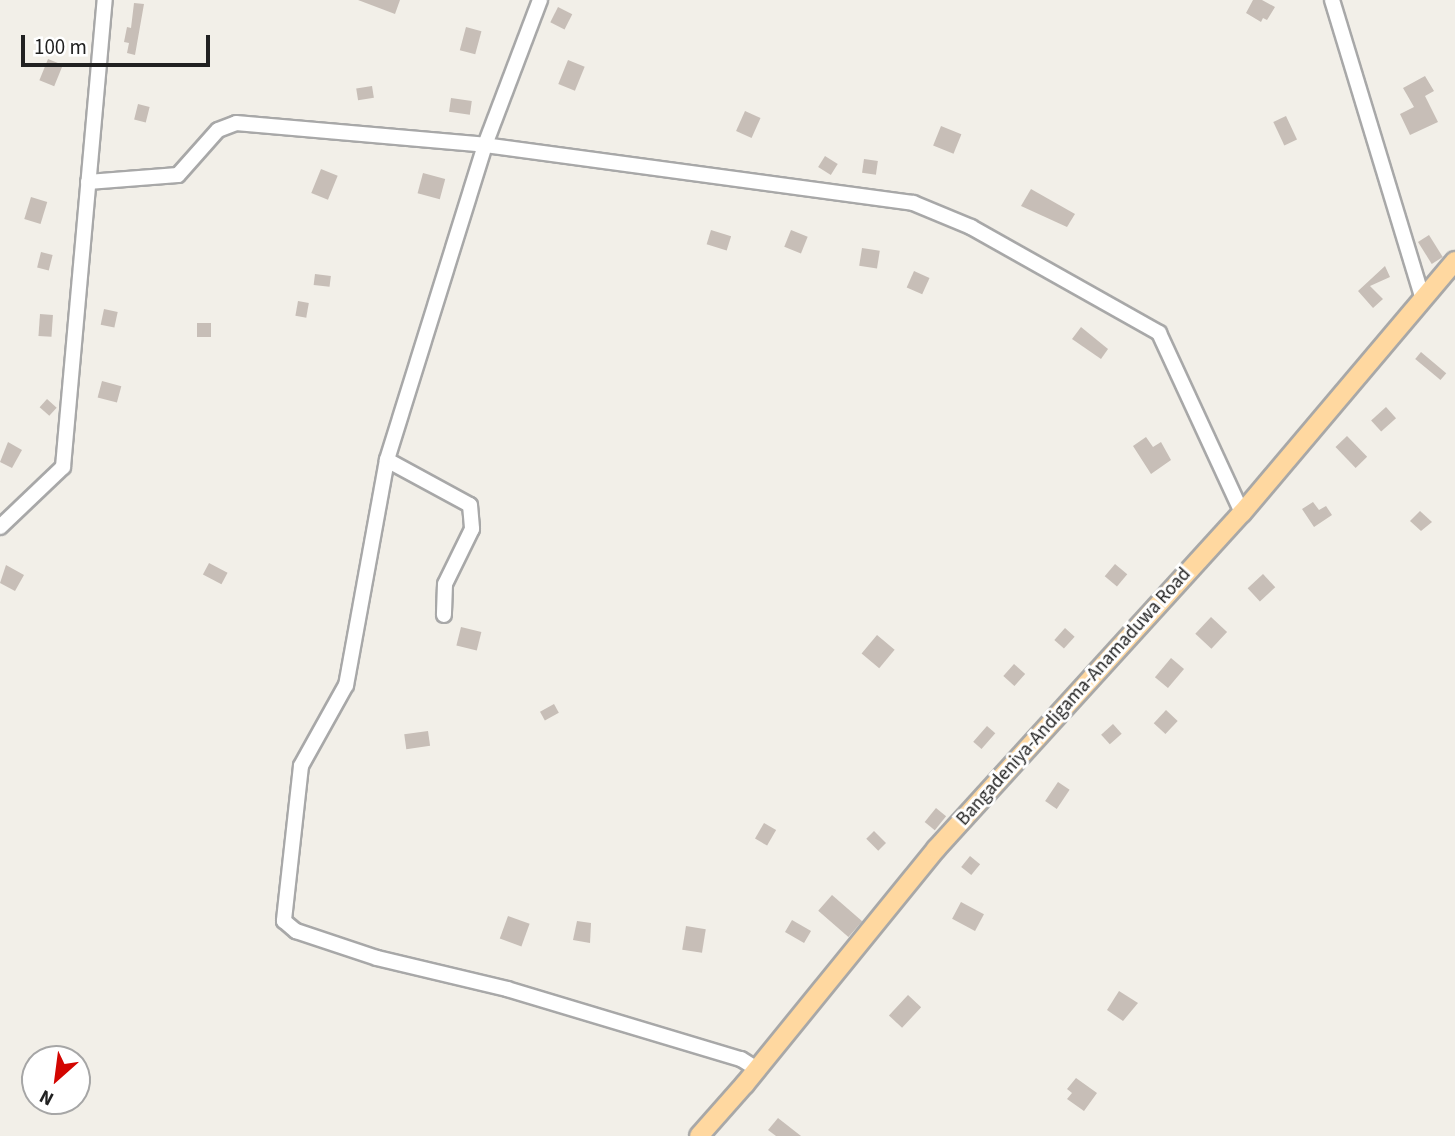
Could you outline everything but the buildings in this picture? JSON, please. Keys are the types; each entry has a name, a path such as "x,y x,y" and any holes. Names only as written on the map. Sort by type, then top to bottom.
{"main road":[{"name":"Bangadeniya-Andigama-Anamaduwa Road","path":"699,1136 936,849 1242,513 1455,261"}],"street":[{"path":"0,527 63,467 105,0"},
{"path":"540,0 485,145 387,460 346,685 301,766 284,921 296,931 377,958 507,989 741,1059 757,1069"},
{"path":"1332,0 1423,300"},
{"path":"88,182 178,175 218,131 236,122 485,145 913,204 971,227 1159,333 1242,513"},
{"path":"387,460 470,505 472,529 445,584 444,615"}]}
